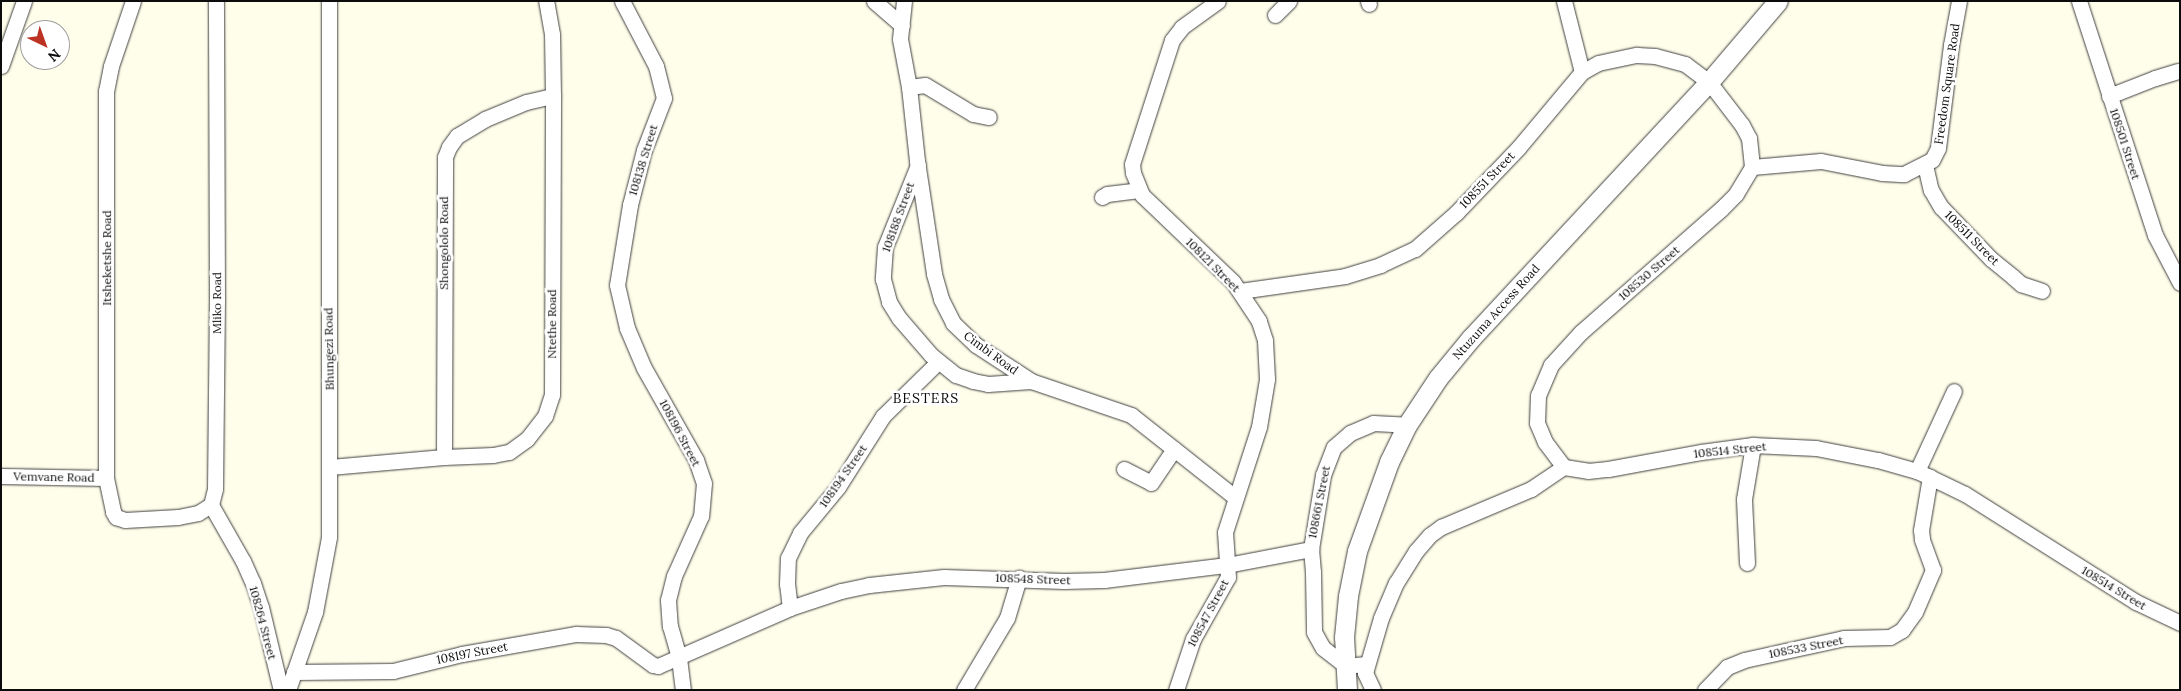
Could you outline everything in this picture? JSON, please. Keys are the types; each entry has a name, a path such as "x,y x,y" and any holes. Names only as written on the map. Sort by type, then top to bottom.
{"street":[{"path":"1,66 24,1"},
{"name":"Itsheketshe Road","path":"133,1 111,66 106,91 106,478 110,507 116,517 132,520 178,517 198,513 211,505"},
{"name":"Mliko Road","path":"211,505 215,489 217,302 216,1"},
{"name":"Bhungezi Road","path":"288,690 315,612 327,560 330,537 328,1"},
{"name":"Ntethe Road","path":"330,467 444,457 493,455 509,452 527,439 549,405 552,385 553,96 552,34 546,1"},
{"name":"108138 Street","path":"622,1 656,66 671,100 644,150 622,245 617,285 627,328"},
{"path":"874,1 902,25"},
{"name":"Cimbi Road","path":"904,1 900,39 910,87 918,165 934,274 945,309 957,328 976,345 1031,381 1125,412 1235,497"},
{"path":"1102,198 1107,194 1138,190 1133,173 1132,160 1170,45 1182,27 1218,1"},
{"path":"1275,15 1289,1"},
{"path":"1564,1 1582,72"},
{"name":"Ntuzuma Access Road","path":"1347,690 1344,637 1348,596 1356,551 1389,462 1407,425 1438,378 1470,338 1709,82 1778,1"},
{"name":"Freedom Square Road","path":"1925,165 1932,160 1938,148 1958,1"},
{"name":"108501 Street","path":"2079,1 2155,235 2180,283"},
{"name":"108551 Street","path":"1240,291 1345,276 1380,265 1415,249 1456,213 1519,147 1582,72 1613,59 1637,55 1655,56 1686,64 1709,82"},
{"path":"2109,96 2155,78 2178,72"},
{"path":"1709,82 1742,125 1749,138 1752,167 1821,161 1904,174 1925,165"},
{"path":"910,87 925,85 973,114 988,117"},
{"name":"Shongololo Road","path":"444,457 445,157 457,136 485,119 526,102 553,96"},
{"name":"108188 Street","path":"918,165 885,247 883,279 886,296 899,318 938,362 956,375 988,384 1031,381"},
{"name":"108511 Street","path":"1925,165 1931,190 1941,207 1991,259 2021,284 2042,291"},
{"name":"108530 Street","path":"1564,467 1545,442 1537,423 1538,395 1551,364 1581,332 1722,208 1740,188 1752,167"},
{"name":"108121 Street","path":"1138,190 1240,291 1262,330 1267,379 1259,427 1225,532 1227,565"},
{"name":"108196 Street","path":"627,328 644,368 696,460 704,483 700,516 674,576 668,600 670,626 679,658 683,690"},
{"name":"108194 Street","path":"790,608 787,584 788,558 800,533 838,487 883,416 938,362"},
{"name":"108533 Street","path":"1705,690 1727,667 1744,660 1844,638 1890,637 1902,630 1914,612 1933,570 1922,539 1921,530 1923,474 1954,391"},
{"name":"108661 Street","path":"1310,549 1323,475 1334,447 1350,433 1373,422 1407,425"},
{"path":"1747,563 1744,499 1753,445"},
{"name":"108514 Street","path":"1564,467 1588,470 1608,469 1701,452 1753,445 1816,448 1878,460 1923,474 1965,494 2136,602 2180,623"},
{"path":"1124,469 1151,483 1174,449"},
{"path":"1372,690 1365,677 1366,664 1373,639 1396,583 1416,551 1430,535 1441,527 1531,489 1564,467"},
{"name":"Vemvane Road","path":"1,476 106,478"},
{"name":"108264 Street","path":"211,505 243,561 253,583 261,607 281,690"},
{"path":"1310,549 1313,572 1314,632 1323,648 1346,666 1366,664"},
{"name":"108548 Street","path":"642,657 653,666 664,664 790,608 841,591 911,579 1019,578 1064,581 1104,580 1227,565 1310,549"},
{"name":"108547 Street","path":"1176,690 1193,639 1227,583 1227,565"},
{"path":"964,690 1007,618 1019,578"},
{"name":"108197 Street","path":"294,672 393,670 462,654 576,634 606,635 616,638 642,657"},
{"path":"978,668 978,690"}],"district":[{"name":"BESTERS","path":"926,398"}]}
